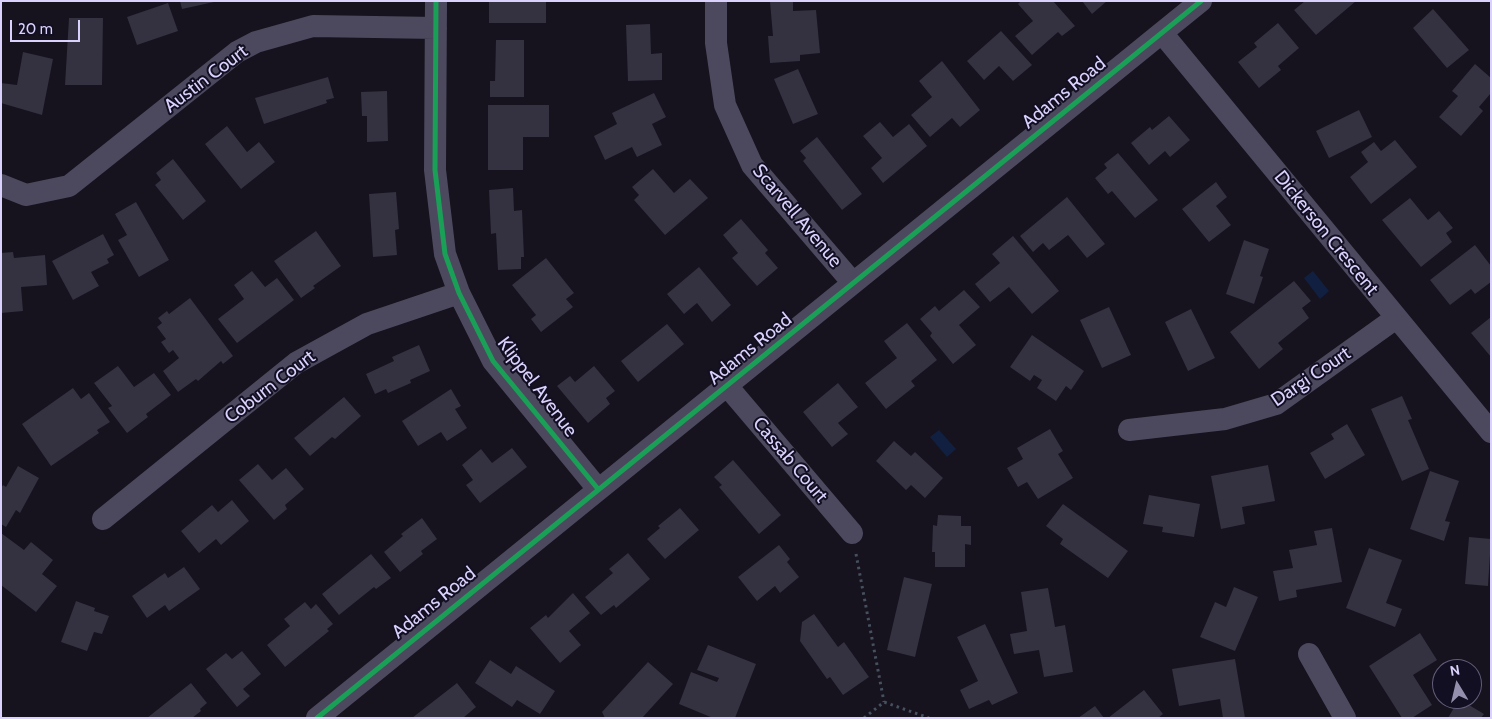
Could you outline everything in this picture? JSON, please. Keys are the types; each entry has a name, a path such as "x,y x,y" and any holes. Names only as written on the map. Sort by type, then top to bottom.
{"street":[{"name":"Klippel Avenue","path":"436,1 435,170 445,254 459,292 493,361 598,489"},
{"name":"Scarvell Avenue","path":"716,1 716,43 725,105 752,165 853,284"},
{"name":"Adams Road","path":"317,718 598,489 728,387 1201,1"},
{"name":"Austin Court","path":"1,185 26,195 69,186 237,52 256,42 313,26 436,28"},
{"name":"Dickerson Crescent","path":"1162,33 1491,432"},
{"name":"Coburn Court","path":"103,519 296,363 368,324 459,292"},
{"name":"Dargi Court","path":"1129,430 1225,419 1276,404 1396,318"},
{"name":"Cassab Court","path":"728,387 852,533"},
{"path":"1310,654 1345,718"}],"path":[{"path":"852,533 884,702"},
{"path":"864,718 884,702"},
{"path":"884,702 929,718"}],"water":[{"path":"1313,271 1329,291 1320,299 1304,278"},
{"path":"939,430 956,449 947,457 930,437"}],"building":[{"path":"180,1 213,1 214,2 182,9"},
{"path":"489,1 546,1 546,23 489,23"},
{"path":"793,1 793,11 816,10 820,53 800,55 800,61 770,63 768,36 773,36 770,2"},
{"path":"1021,1 1053,1 1075,26 1062,36 1058,32 1032,55 1015,36 1033,21 1018,4"},
{"path":"1082,1 1107,1 1092,14"},
{"path":"1305,1 1356,1 1316,35 1294,10"},
{"path":"168,3 178,31 137,45 127,17"},
{"path":"1433,9 1469,50 1447,68 1413,28"},
{"path":"69,18 103,18 102,85 65,85"},
{"path":"1278,23 1299,48 1278,66 1281,70 1259,88 1238,62 1257,47 1254,43"},
{"path":"650,24 651,54 662,53 662,80 628,81 626,25"},
{"path":"1001,31 1032,65 1013,81 999,66 984,80 967,61"},
{"path":"496,40 524,40 524,97 490,97 490,81 495,81"},
{"path":"23,52 53,59 42,115 1,103 1,83 17,85"},
{"path":"942,61 980,110 960,127 952,118 930,137 911,115 932,97 919,81"},
{"path":"1475,64 1491,78 1491,93 1479,107 1483,111 1461,136 1439,117 1458,96 1452,91"},
{"path":"798,69 818,114 793,124 774,79"},
{"path":"328,77 334,98 326,100 327,103 264,124 255,98"},
{"path":"387,91 388,141 367,142 367,116 362,116 361,92"},
{"path":"654,93 666,117 652,124 662,145 637,157 632,147 605,160 594,136 617,124 612,113"},
{"path":"488,105 549,105 549,137 523,137 523,170 488,170"},
{"path":"1359,110 1372,137 1329,158 1316,131"},
{"path":"1169,116 1190,140 1170,157 1165,151 1149,165 1131,143 1150,127 1152,130"},
{"path":"880,122 893,137 909,124 927,146 883,183 871,168 882,158 863,136"},
{"path":"227,126 247,152 259,142 275,162 241,189 205,144"},
{"path":"817,137 862,194 842,210 803,161 806,158 800,151"},
{"path":"1395,140 1417,167 1371,204 1350,177 1368,162 1361,152 1374,142 1381,151"},
{"path":"1118,153 1158,200 1135,218 1112,191 1108,194 1095,178 1107,168 1104,164"},
{"path":"173,159 206,201 183,220 155,185 161,180 156,173"},
{"path":"653,169 674,193 690,179 708,198 665,235 634,200 639,195 632,187"},
{"path":"1216,182 1227,197 1216,206 1231,225 1209,242 1182,209"},
{"path":"513,188 514,211 522,210 524,257 521,257 521,269 498,270 496,233 491,234 489,190"},
{"path":"396,192 399,229 395,230 397,255 373,257 369,194"},
{"path":"1067,197 1105,244 1087,258 1068,235 1049,250 1043,243 1033,252 1020,236"},
{"path":"1410,198 1428,220 1439,211 1453,228 1446,233 1452,242 1421,267 1382,220"},
{"path":"136,202 169,260 139,277 118,240 127,235 115,214"},
{"path":"741,219 768,250 765,253 778,268 757,286 732,258 738,253 723,235"},
{"path":"316,231 341,266 313,286 315,288 301,298 274,261"},
{"path":"103,234 114,255 107,259 109,263 91,272 99,286 73,300 52,261"},
{"path":"1013,236 1059,291 1032,314 1009,287 990,302 975,284 1000,263 992,254"},
{"path":"1244,240 1269,249 1260,276 1263,277 1254,304 1226,294"},
{"path":"1475,245 1491,266 1491,282 1475,294 1471,289 1450,305 1430,280"},
{"path":"13,252 14,258 45,255 47,285 21,287 23,311 1,313 1,253"},
{"path":"546,258 574,293 566,299 573,307 541,332 531,319 536,315 512,285"},
{"path":"699,267 731,305 712,322 697,303 684,314 667,294"},
{"path":"252,271 265,287 277,278 294,300 237,343 218,319 244,299 234,285"},
{"path":"1294,281 1311,301 1302,308 1309,318 1278,343 1283,349 1259,369 1230,332"},
{"path":"964,290 980,307 959,325 976,345 953,364 930,336 932,333 920,319 935,306 939,311"},
{"path":"190,298 233,356 223,364 221,361 198,381 196,379 178,392 163,371 179,358 173,350 169,353 161,342 166,339 157,327 162,323 158,318 167,311 169,314"},
{"path":"1109,307 1131,355 1102,368 1080,320"},
{"path":"1191,309 1215,358 1188,371 1165,322"},
{"path":"1491,317 1491,357 1471,333"},
{"path":"907,323 937,360 911,381 915,386 886,409 865,383 897,358 884,341"},
{"path":"667,324 684,344 638,382 621,361"},
{"path":"1032,335 1084,371 1071,390 1066,386 1056,401 1037,388 1042,380 1034,375 1030,381 1010,367"},
{"path":"419,345 430,371 410,380 411,383 388,393 386,389 375,394 366,374 394,361 392,357"},
{"path":"118,366 134,387 154,373 171,395 146,414 148,417 127,433 108,408 112,406 94,383"},
{"path":"594,366 615,391 606,398 610,404 588,423 557,386 570,376 575,382"},
{"path":"838,383 858,407 838,423 848,434 832,447 803,412"},
{"path":"73,388 81,399 89,393 110,422 97,430 99,433 51,466 22,424"},
{"path":"451,389 461,406 455,409 467,428 447,441 441,432 418,446 402,421"},
{"path":"1402,396 1412,419 1408,420 1429,469 1402,481 1371,409"},
{"path":"344,397 361,416 335,439 332,437 310,456 294,438"},
{"path":"1347,424 1365,455 1325,479 1310,453 1334,439 1331,434"},
{"path":"1050,429 1063,451 1058,454 1073,478 1038,499 1027,482 1018,487 1007,468 1023,459 1017,448"},
{"path":"894,441 911,456 915,452 943,478 925,498 911,485 906,490 876,461"},
{"path":"512,448 527,467 480,503 466,485 473,480 462,465 481,449 492,463"},
{"path":"733,460 781,515 759,534 719,487 722,485 714,477"},
{"path":"258,464 272,480 286,468 304,489 285,505 287,509 274,520 239,480"},
{"path":"1268,465 1275,501 1242,507 1245,524 1221,529 1211,476"},
{"path":"18,466 39,478 20,513 16,510 6,527 1,524 1,488 3,485 6,487"},
{"path":"1430,471 1459,481 1445,521 1450,522 1444,541 1410,529"},
{"path":"1149,495 1200,504 1194,537 1162,532 1163,527 1143,524"},
{"path":"232,500 249,521 221,545 216,539 199,553 181,531 212,505 218,512"},
{"path":"1063,504 1128,551 1108,578 1060,544 1063,539 1046,526"},
{"path":"680,508 699,530 665,559 647,539 660,528 658,526"},
{"path":"938,515 961,516 961,526 971,526 971,545 965,544 965,567 935,567 935,552 932,552 933,525 937,526"},
{"path":"422,518 437,539 421,551 423,554 400,572 384,552 403,536 401,534"},
{"path":"1332,528 1342,582 1296,590 1297,597 1279,601 1273,571 1293,568 1289,550 1317,545 1314,531"},
{"path":"1,533 24,550 31,542 53,560 42,574 57,586 36,612 1,585"},
{"path":"1469,537 1491,539 1488,586 1465,584"},
{"path":"779,545 790,559 787,562 799,577 780,593 775,586 757,601 738,577"},
{"path":"1369,548 1402,560 1386,603 1402,609 1395,627 1346,608"},
{"path":"628,553 650,579 616,608 614,605 601,615 585,597 613,573 609,569"},
{"path":"371,554 391,578 376,589 374,587 339,615 322,594"},
{"path":"184,567 200,589 169,611 165,605 147,618 132,596 165,573 168,578"},
{"path":"904,577 932,584 915,657 887,650"},
{"path":"1234,587 1258,597 1235,651 1200,637 1215,602 1226,607"},
{"path":"1048,588 1055,627 1065,625 1073,672 1044,677 1039,650 1014,654 1010,634 1027,631 1021,592"},
{"path":"573,593 590,613 569,631 581,645 560,663 530,628 546,615 548,618"},
{"path":"76,601 95,608 94,611 109,616 102,634 94,632 87,651 61,642"},
{"path":"305,602 311,609 316,604 333,624 327,629 329,631 285,667 267,645 290,626 284,619"},
{"path":"814,614 838,647 844,642 869,677 843,695 830,677 827,679 800,641 802,622"},
{"path":"985,624 1018,693 992,705 989,700 969,709 960,690 978,681 957,637"},
{"path":"1420,633 1436,659 1432,659 1432,663 1413,675 1432,705 1412,718 1402,718 1369,666"},
{"path":"708,645 756,664 735,718 713,718 679,704 691,672 717,682 719,678 697,670"},
{"path":"242,651 261,674 243,689 250,696 237,707 206,669 226,653 232,659"},
{"path":"1235,659 1245,718 1223,718 1220,699 1179,706 1172,669"},
{"path":"490,660 511,674 516,666 555,691 540,714 517,700 512,707 475,683"},
{"path":"648,662 673,684 642,718 605,718 602,712"},
{"path":"191,683 207,703 200,709 201,711 192,718 147,718"},
{"path":"457,683 476,707 463,718 412,718"},
{"path":"1144,690 1163,714 1158,718 1108,718"},
{"path":"1095,706 1104,718 1078,718"},
{"path":"1453,709 1476,709 1484,714 1481,718 1448,718"}],"cycle path":[{"path":"436,1 435,170 445,254 459,293 493,361 598,489"},
{"path":"317,718 1201,1"}]}
